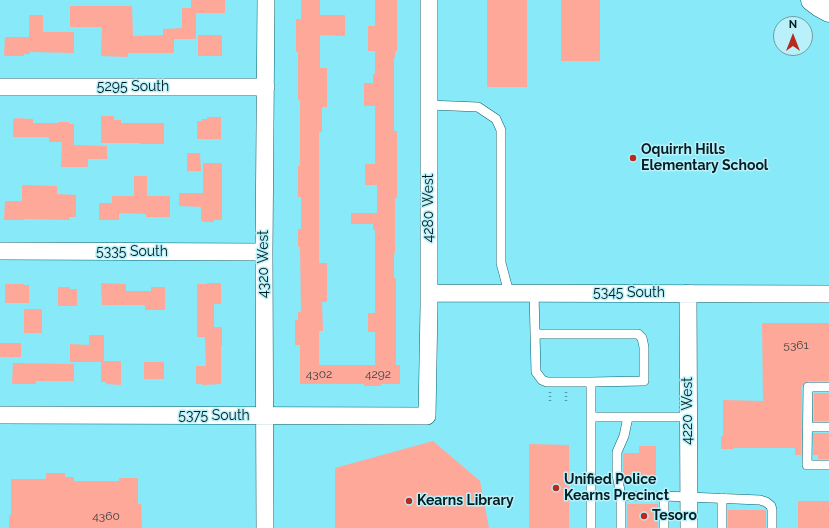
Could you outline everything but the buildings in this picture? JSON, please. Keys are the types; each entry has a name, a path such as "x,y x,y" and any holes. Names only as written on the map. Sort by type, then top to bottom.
{"street":[{"name":"4320 West","path":"264,528 266,0"},
{"name":"4280 West","path":"427,416 429,293 429,0"},
{"path":"812,0 829,11"},
{"name":"5295 South","path":"0,87 266,87"},
{"name":"5335 South","path":"0,251 264,252"},
{"name":"5345 South","path":"429,293 829,294"},
{"name":"4220 West","path":"688,293 689,528"},
{"name":"5375 South","path":"0,416 427,416"}],"lane":[{"path":"429,105 478,107 496,119 502,130 501,263 509,293"},
{"path":"534,293 535,334 536,372 542,380 547,382 644,381 644,342 638,334 535,334"},
{"path":"591,382 591,528"},
{"path":"829,387 808,387 807,427 807,465 829,465"},
{"path":"591,417 688,417"},
{"path":"621,528 621,496 617,475 617,452 624,436 628,417"},
{"path":"807,427 829,427"},
{"path":"621,496 631,500 688,497 760,500 771,506 772,528"},
{"path":"722,498 722,528"},
{"path":"660,499 664,528"}],"place":[{"name":"Oquirrh Hills Elementary School","path":"633,158"},
{"name":"Unified Police Kearns Precinct","path":"556,488"},
{"name":"Kearns Library","path":"409,501"},
{"name":"Tesoro","path":"644,516"}]}
